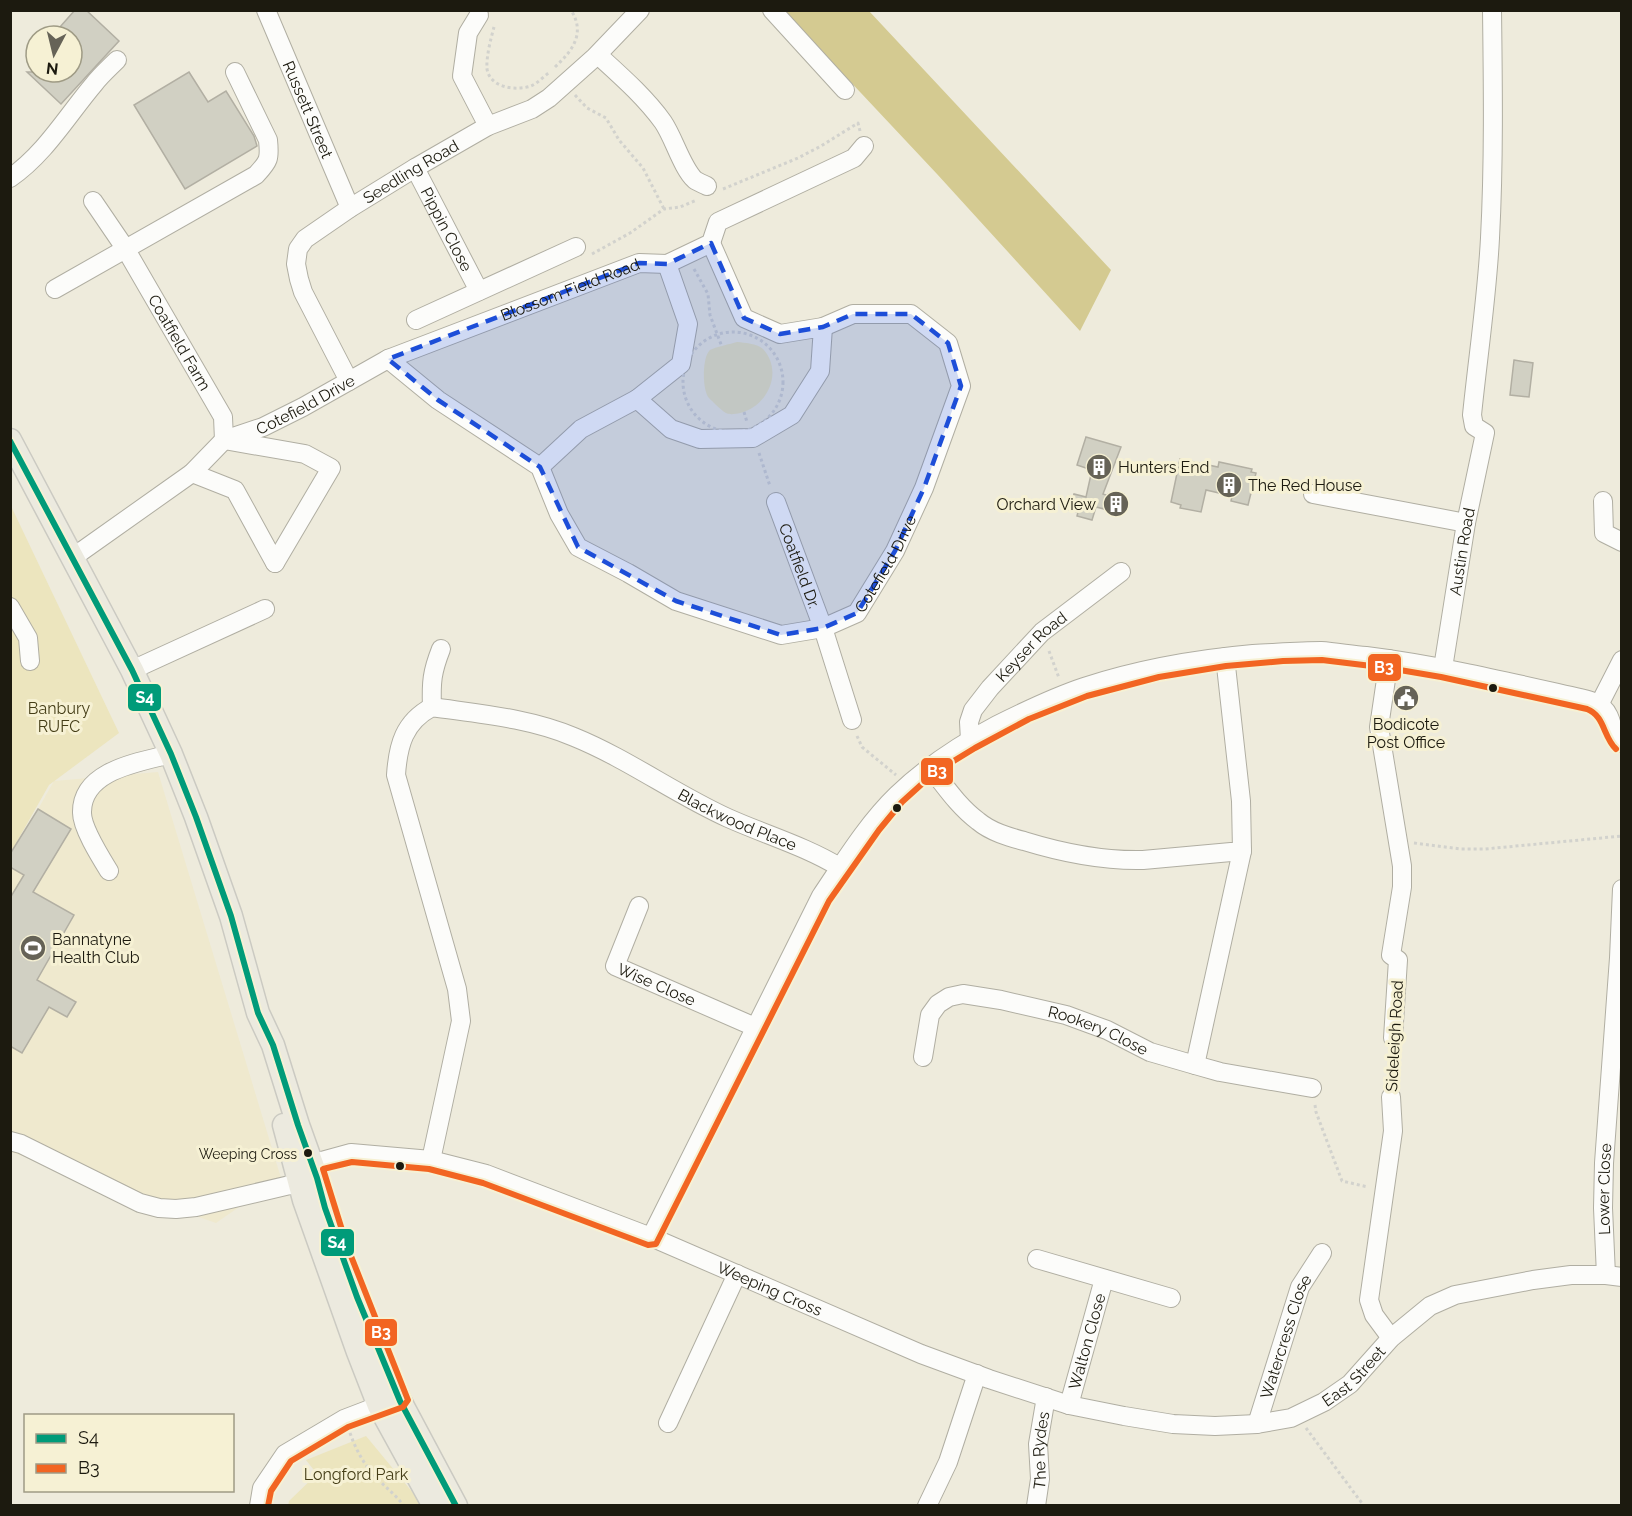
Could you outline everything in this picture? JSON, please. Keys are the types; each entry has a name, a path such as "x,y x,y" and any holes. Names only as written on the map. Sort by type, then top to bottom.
{"main road":[{"path":"10,440 132,670 171,754 231,916 258,1013 260,1048 285,1127 325,1208 389,1402 434,1506"},
{"path":"389,1402 456,1506"}],"street":[{"name":"Russett Street","path":"266,10 350,208"},
{"name":"Seedling Road","path":"349,381 303,292 296,264 298,249 305,238 415,168 488,126 532,109 549,98 598,55 640,10"},
{"path":"772,10 845,90"},
{"name":"Austin Road","path":"1443,668 1466,524 1485,433 1474,426 1472,415 1490,239 1493,162 1492,10"},
{"path":"487,17 468,33 462,76 488,126"},
{"path":"598,55 641,95 672,136 684,164 694,179 707,186"},
{"path":"10,178 22,170 58,132 95,83 117,60"},
{"path":"56,289 256,175 267,163 268,140 235,72"},
{"path":"711,243 718,222 854,158 864,146"},
{"name":"Pippin Close","path":"415,168 479,291"},
{"name":"Coatfield Farm","path":"93,201 125,248 224,417 224,440"},
{"name":"Blossom Field Road","path":"388,359 639,264 667,264 711,243"},
{"name":"Cotefield Drive","path":"540,467 558,514 578,547 676,601 780,635 823,628 857,613 895,551 924,488 961,386 948,343 911,314 854,314 823,327 780,334 744,318 711,243"},
{"path":"416,320 576,247"},
{"path":"388,359 438,400 540,467 581,429 637,399 681,364 688,324 667,264"},
{"path":"637,399 671,429 700,440 752,434 792,415 820,371 823,327"},
{"name":"Cotefield Drive","path":"72,558 192,473 224,440 264,427 388,359"},
{"path":"192,473 235,490 275,563 331,468 304,454 224,440"},
{"path":"1312,494 1466,524"},
{"path":"1603,501 1604,533 1622,542"},
{"name":"Coatfield Dr.","path":"776,502 823,628 852,720"},
{"name":"Keyser Road","path":"970,740 969,722 974,710 990,688 1042,632 1121,572"},
{"path":"10,607 28,638 30,662"},
{"path":"132,670 265,609"},
{"path":"431,1160 461,1021 457,989 396,775 397,755 405,732 420,714 432,707 431,683 441,649"},
{"path":"651,1237 821,896 872,824 896,796 929,766 970,740 1025,711 1084,687 1157,668 1225,657 1322,651 1443,668 1580,698 1599,705 1609,715 1613,734 1622,743"},
{"path":"1195,1065 1242,851 1241,801 1225,657"},
{"name":"Sideleigh Road","path":"1389,659 1379,727 1402,866 1402,887 1391,955 1398,960 1393,1038"},
{"path":"1599,705 1622,660"},
{"name":"Blackwood Place","path":"432,707 525,721 573,736 614,755 674,791 728,818 822,856 841,868"},
{"path":"109,871 89,834 82,814 90,787 119,767 171,754"},
{"path":"929,766 961,806 980,823 1002,835 1039,846 1066,853 1126,861 1242,851"},
{"name":"Lower Close","path":"1614,1276 1603,1208 1604,1163 1620,958 1622,889"},
{"name":"Wise Close","path":"639,906 615,966 755,1027"},
{"name":"Rookery Close","path":"923,1057 930,1015 938,1004 963,994 1001,1000 1066,1016 1107,1030 1150,1052 1220,1072 1312,1088"},
{"name":"Sideleigh Road","path":"1391,1097 1393,1131 1369,1300 1374,1315 1391,1338"},
{"name":"Weeping Cross","path":"10,1141 21,1144 140,1203 159,1208 176,1209 196,1207 306,1173 351,1153 431,1160 486,1174 651,1237 921,1354 1069,1405"},
{"name":"Watercress Close","path":"1257,1424 1300,1287 1322,1253"},
{"name":"Walton Close","path":"1037,1259 1171,1298"},
{"path":"668,1423 737,1274"},
{"name":"East Street","path":"1069,1405 1173,1424 1215,1426 1257,1424 1291,1418 1324,1402 1350,1384 1391,1338 1430,1306 1455,1295 1571,1275 1614,1276"},
{"name":"Walton Close","path":"1069,1405 1104,1279"},
{"path":"927,1506 948,1462 977,1374"},
{"name":"The Rydes","path":"1036,1506 1040,1479 1038,1444 1046,1397"},
{"path":"259,1506 262,1488 285,1454 344,1419 389,1402"}],"path":[{"path":"487,17 489,45 487,70 492,79 501,86 512,88 531,86 572,50 577,32 577,21 571,10"},
{"path":"565,84 586,108 606,118 619,140 643,168 664,209"},
{"path":"687,254 708,294 710,315 722,347"},
{"path":"738,332 754,336 768,345 777,356 782,369 783,385 779,402 752,434 724,430 706,423 698,418 685,396 684,370 690,358 698,346 717,335 738,332"},
{"path":"744,412 776,502"},
{"path":"1042,632 1065,695"},
{"path":"852,720 861,747 909,784"},
{"path":"1397,841 1461,849 1485,849 1622,836"},
{"name":"Sideleigh Road","path":"1391,1097 1390,1073 1393,1038"},
{"path":"1312,1088 1316,1112 1342,1181 1384,1191"},
{"path":"1296,1415 1364,1506"},
{"path":"344,1419 365,1465 398,1497 404,1506"}],"highlighted area":[{"path":"711,243 744,318 780,334 823,327 853,314 911,314 948,343 961,386 924,488 895,551 857,613 823,628 781,635 676,601 578,547 540,467 438,400 388,359 639,263 667,264"}],"shaded area":[{"path":"784,11 869,11 1111,270 1080,331 937,174"},
{"path":"158,772 281,1178 216,1223 11,1152 11,857 54,781"}],"green space":[{"path":"737,342 754,344 763,349 769,358 772,378 770,387 758,404 740,413 729,414 709,398 704,381 704,366 710,350"},
{"name":"Banbury RUFC","path":"11,506 119,733 49,785 11,852"},
{"name":"Longford Park","path":"366,1436 423,1505 288,1506 289,1501 317,1474 306,1460"}],"building":[{"path":"75,10 86,10 119,41 84,79 84,24 63,24"},
{"path":"189,72 208,102 226,91 254,136 257,146 185,189 134,105"},
{"path":"40,84 79,84 61,104"},
{"path":"1514,360 1533,363 1529,397 1510,395"},
{"name":"Hunters End","path":"1086,437 1121,447 1103,494 1112,497 1108,510 1096,507 1092,520 1077,516 1078,512 1069,510 1074,494 1086,497 1092,470 1077,465"},
{"name":"The Red House","path":"1180,459 1218,467 1219,462 1252,469 1251,472 1256,473 1248,505 1231,501 1232,496 1206,490 1201,512 1180,508 1181,505 1171,502"},
{"name":"Bannatyne Health Club","path":"38,809 71,829 33,892 74,915 37,980 76,1002 67,1017 49,1007 22,1053 10,1046 10,898 24,875 10,867 10,854"}],"transit line":[{"name":"S4","path":"10,441 132,670 171,754 231,916 258,1013 273,1045 325,1208 357,1297 400,1401 456,1506"},
{"name":"B3","path":"268,1506 271,1491 291,1461 348,1427 403,1407 408,1400 347,1246 323,1169 352,1162 429,1169 483,1183 648,1245 656,1244 829,901 879,830 902,802 934,773 975,748 1029,719 1087,696 1159,677 1226,666 1322,660 1441,677 1587,709 1593,712 1601,722 1616,749"}],"place":[{"name":"Hunters End","path":"1099,467"},
{"name":"The Red House","path":"1229,485"},
{"name":"Orchard View","path":"1116,504"},
{"name":"Bodicote Post Office","path":"1406,698"},
{"name":"Bannatyne Health Club","path":"33,948"},
{"name":"Weeping Cross","path":"308,1153"}]}
